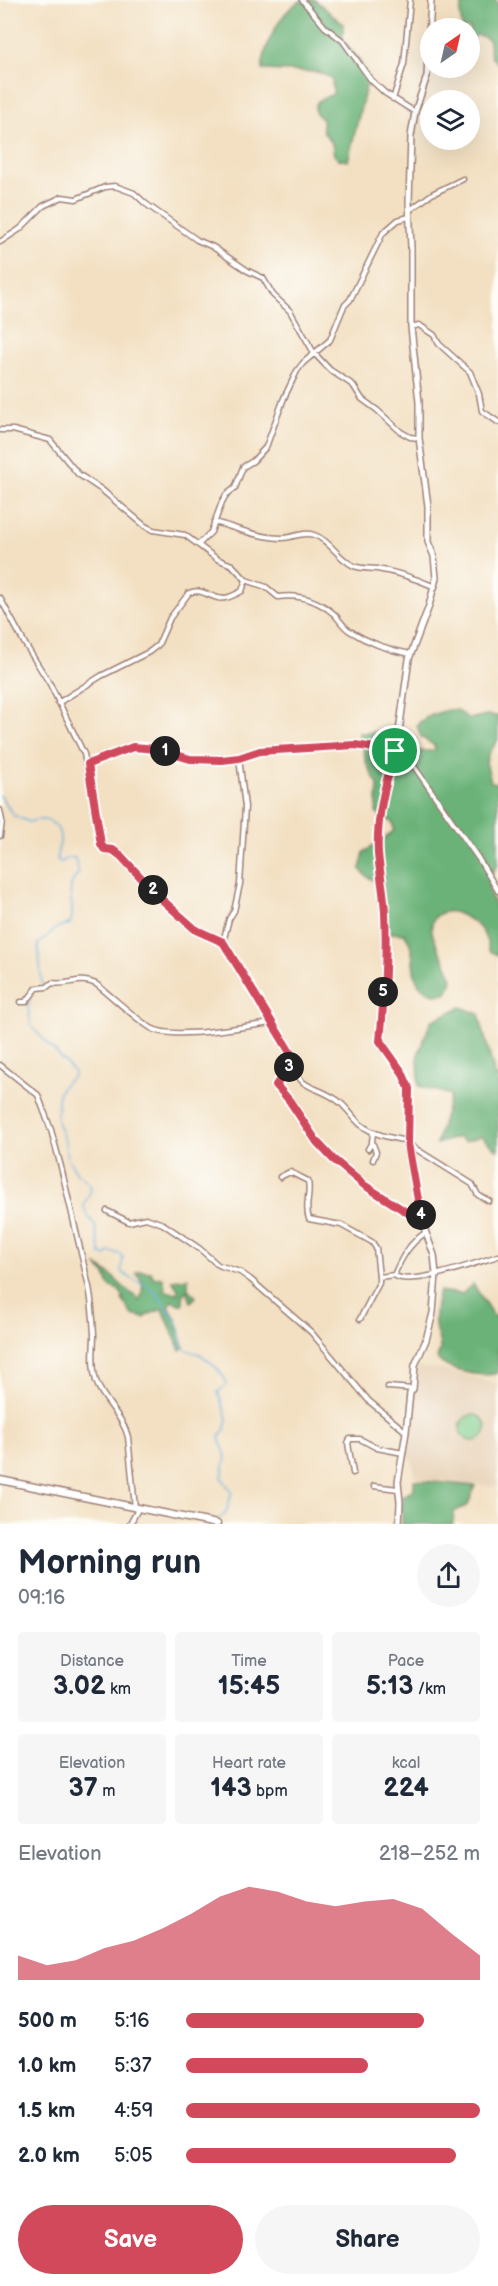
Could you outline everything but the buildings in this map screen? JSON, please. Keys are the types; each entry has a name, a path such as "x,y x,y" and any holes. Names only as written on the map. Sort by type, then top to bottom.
{"highway":[{"path":"0,1480 217,1524"}],"main road":[{"path":"399,1524 398,1474 415,1365 426,1340 433,1313 436,1274 434,1255 422,1222 408,1143 409,1088 402,1072 380,1041 383,1012 385,914 378,852 383,792 396,748 410,654 435,586 437,569 428,542 428,506 419,438 419,402 411,327 412,274 409,217 410,153 415,112 424,87 428,65 427,40 431,0"}],"street":[{"path":"302,0 325,27 343,41 371,80 393,99 415,112"},
{"path":"393,99 404,64 410,0"},
{"path":"409,210 432,194 463,179"},
{"path":"0,242 20,229 43,206 62,198 75,199 105,187 115,186 134,192 146,204 188,231 197,240 213,247 263,278 273,296 290,310 314,353 330,370 353,386 362,399 401,432 410,438 419,438"},
{"path":"199,544 211,532 226,495 235,488 243,467 253,461 266,447 297,371 330,340 344,306 350,300 383,233 398,220 409,217"},
{"path":"411,327 419,325 434,335 439,344 470,372 479,394 482,411 498,422"},
{"path":"0,430 13,430 50,440 78,474 153,530 185,535 217,559 232,565 246,580 266,587 278,597 290,595 316,602 335,615 349,631 390,650 410,654"},
{"path":"214,522 273,537 285,538 294,534 314,535 355,567 377,569 435,586"},
{"path":"58,703 78,689 158,645 170,618 189,593 200,591 218,598 225,597 242,591 246,580"},
{"path":"0,598 50,684 88,764 101,844 104,849 113,850 121,856 159,897 196,930 223,942 291,1054 292,1062 303,1083 336,1100 362,1126 373,1132 408,1143 472,1184 478,1195 489,1201"},
{"path":"88,764 133,747 157,749 190,759 239,758 260,751 355,745 402,749 478,858 498,891"},
{"path":"223,942 229,919 234,911 240,884 245,807 239,758"},
{"path":"0,810 2,821 0,836"},
{"path":"21,1002 26,1002 37,988 47,987 51,983 68,984 85,980 96,984 151,1028 163,1032 202,1032 272,1023"},
{"path":"292,1062 276,1085 317,1142 364,1185 422,1222"},
{"path":"0,1065 38,1095 51,1130 93,1305 95,1378 99,1389 127,1429 137,1514 130,1524"},
{"path":"368,1149 372,1142 373,1132"},
{"path":"372,1142 376,1152 373,1160"},
{"path":"280,1177 290,1172 308,1181 309,1219 341,1225 372,1242 376,1248 379,1283 360,1319"},
{"path":"107,1210 129,1222 146,1218 163,1224 200,1249 218,1265 240,1272 250,1279 311,1332 369,1401 406,1432"},
{"path":"73,1217 79,1218"},
{"path":"394,1275 402,1256 413,1242 425,1233"},
{"path":"379,1277 394,1275 403,1279 420,1279 498,1256"},
{"path":"388,1387 413,1389"},
{"path":"353,1473 348,1443 350,1439 360,1439 377,1448 403,1453"},
{"path":"374,1486 398,1489"}],"shaded area":[{"path":"418,1367 439,1369 498,1384 498,1487 416,1478 412,1461 405,1450"}],"green space":[{"path":"315,0 343,24 343,41 358,58 368,78 348,161 338,159 334,155 332,144 323,131 322,120 315,112 318,101 333,94 332,78 317,72 262,70 269,41 285,14 301,1"},
{"path":"458,0 498,2 498,64 491,57 489,41 480,36 480,18 461,18 463,4 458,3"},
{"path":"447,710 457,710 469,719 486,715 498,716 498,740 486,762 491,782 498,783 498,865 490,879 489,891 498,917 498,955 489,951 483,933 471,920 454,912 441,913 434,918 433,934 452,980 447,992 434,994 419,985 415,976 411,947 405,934 390,933 382,925 377,883 360,869 364,852 394,830 392,822 376,813 378,785 367,765 359,733 383,732 397,737 418,751 434,751 435,746 421,737 417,726 426,718"},
{"path":"461,1007 479,1014 495,1076 498,1076 498,1151 481,1136 465,1142 458,1137 436,1144 451,1095 419,1086 418,1055 431,1021"},
{"path":"96,1265 139,1301 142,1286 141,1279 136,1273 139,1271 151,1272 154,1278 162,1277 166,1291 177,1294 178,1289 172,1280 188,1278 188,1289 196,1297 191,1302 187,1291 183,1293 183,1305 171,1301 169,1307 176,1319 184,1347 180,1350 163,1309 145,1318 132,1315 119,1290 109,1286 105,1274"},
{"path":"473,1284 492,1314 498,1319 498,1373 484,1375 456,1370 441,1363 437,1358 440,1345 435,1317 439,1291 462,1294"},
{"path":"473,1415 482,1419 486,1428 482,1437 473,1441 464,1437 460,1428 464,1419"},
{"path":"414,1480 475,1486 468,1505 454,1512 453,1524 402,1524 402,1497 414,1490"}],"waterway":[{"path":"0,795 13,815 29,822 46,820 55,825 60,834 58,861 75,858 79,873 71,886 72,917 70,924 58,927 38,944 42,985"},
{"path":"30,1000 28,1007 31,1026 74,1072 73,1077 64,1084 58,1094 57,1121 65,1142 68,1159 77,1173 90,1184 91,1190 84,1205 85,1211 95,1226 101,1254 106,1256 109,1252 121,1254 123,1259 121,1271 152,1290 175,1319 181,1330 181,1346 207,1359 219,1371 227,1384 218,1392 227,1418 225,1429 219,1438 226,1456 222,1478 232,1492 226,1513 219,1519"}],"route":[{"path":"355,745 395,751 383,792 379,820 378,852 385,914 383,1012 380,1041 407,1080 410,1092 408,1144 422,1222 364,1185 317,1142 276,1085 292,1062 291,1054 259,1004 230,950 219,939 191,926 159,897 121,856 113,850 104,849 101,844 88,764 130,747 148,747 190,759 222,760 239,758 260,751 355,745"}]}
